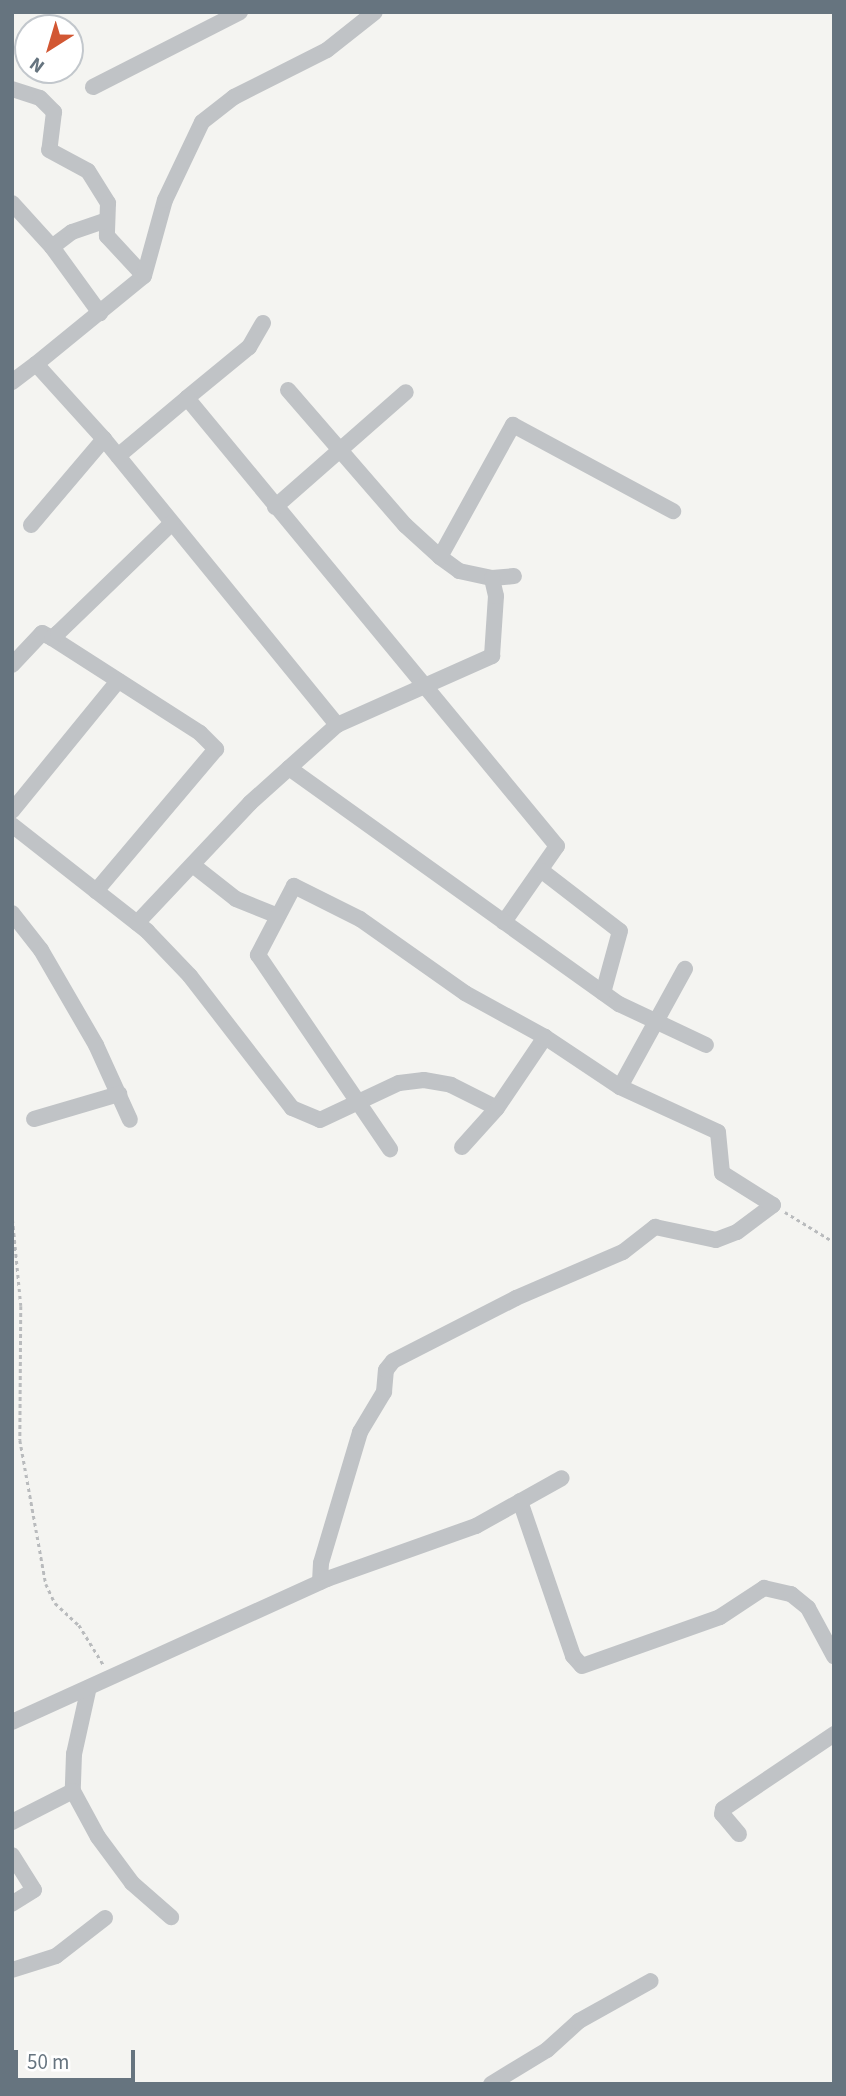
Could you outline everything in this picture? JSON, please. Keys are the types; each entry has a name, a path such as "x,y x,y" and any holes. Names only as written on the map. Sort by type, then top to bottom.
{"street":[{"path":"93,87 240,12"},
{"path":"12,382 144,276 165,200 202,122 234,97 327,50 375,12"},
{"path":"12,89 40,97 56,118 47,146 52,153 88,171 108,203 107,236 144,276"},
{"path":"12,203 52,247 100,313"},
{"path":"52,247 72,232 107,220"},
{"path":"118,456 249,347 263,323"},
{"path":"36,364 104,439 337,725"},
{"path":"288,390 405,526 440,557 459,571 492,578 514,576"},
{"path":"275,507 342,451 406,392"},
{"path":"187,398 557,846 504,922"},
{"path":"440,557 513,425 673,510"},
{"path":"31,525 104,439"},
{"path":"52,638 172,523"},
{"path":"137,923 194,866 250,803 337,725 425,683 492,656 496,596 492,578"},
{"path":"12,665 42,633 200,733 216,749 96,891"},
{"path":"12,811 118,681"},
{"path":"289,768 603,993 654,1024 706,1045"},
{"path":"12,825 137,923 190,976 292,1108 320,1120 399,1083 424,1080 451,1085 497,1108"},
{"path":"194,866 236,899 278,916"},
{"path":"542,871 620,931 603,993"},
{"path":"320,1582 320,1563 360,1432 383,1392 386,1370 393,1362 516,1298 623,1252 655,1227 716,1240 737,1232 773,1205 722,1173 718,1132 620,1087 545,1037 465,993 360,919 295,886 258,955 390,1149"},
{"path":"12,913 41,950 119,1094 130,1120"},
{"path":"620,1087 685,970"},
{"path":"462,1147 497,1108 545,1037"},
{"path":"34,1119 119,1094"},
{"path":"12,1722 88,1691 186,1641 320,1582 477,1526 562,1478"},
{"path":"520,1501 573,1656 582,1666 720,1617 764,1588 791,1594 808,1608 834,1656"},
{"path":"88,1691 74,1754 73,1791 98,1837 132,1883 171,1917"},
{"path":"738,1835 722,1814 723,1809 834,1734"},
{"path":"12,1822 73,1791"},
{"path":"12,1855 34,1890 12,1904"},
{"path":"12,1970 56,1956 105,1917"},
{"path":"491,2084 547,2049 579,2021 651,1981"}],"path":[{"path":"773,1205 834,1242"},
{"path":"12,1212 21,1306 19,1429 46,1584 60,1609 79,1625 112,1679"}]}
